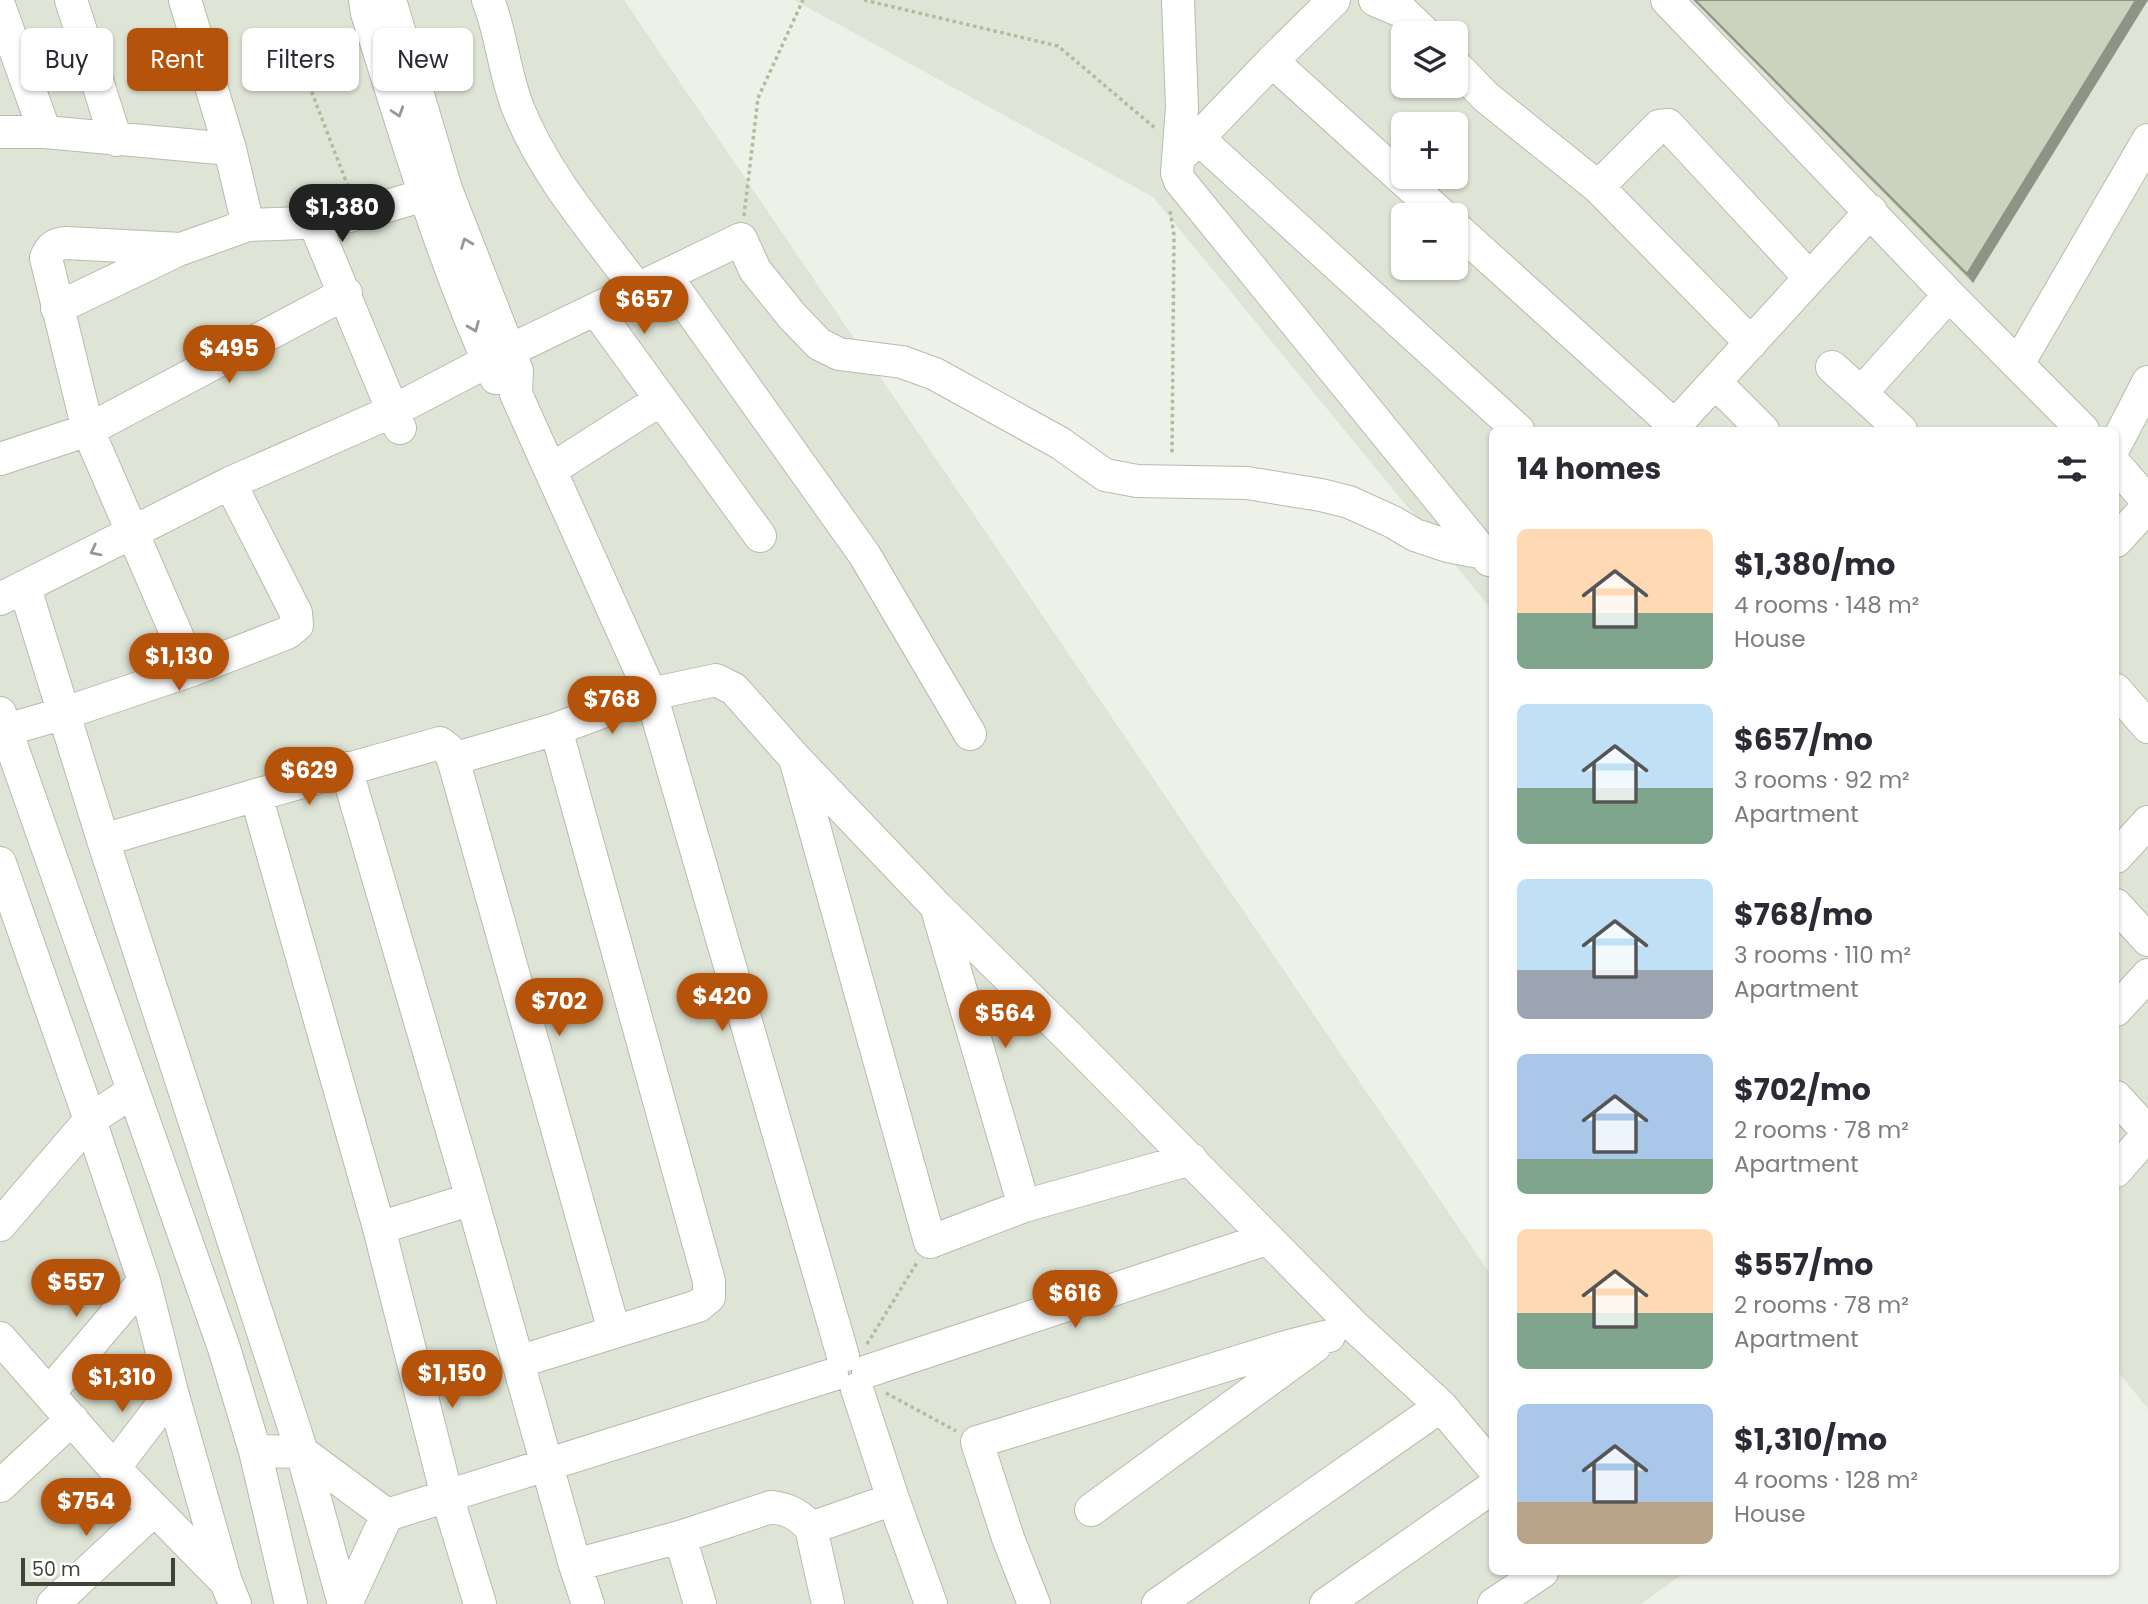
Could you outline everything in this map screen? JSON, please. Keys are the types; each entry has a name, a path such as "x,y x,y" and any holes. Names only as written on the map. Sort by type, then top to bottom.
{"street":[{"path":"71,0 116,140"},
{"path":"185,0 230,149 248,225"},
{"path":"488,0 517,106 536,149 562,189 638,290"},
{"path":"1178,0 1182,136 1177,145 1177,173 1180,181 1488,559"},
{"path":"1177,145 1272,61 1334,0"},
{"path":"1375,0 1403,12 1412,21"},
{"path":"1667,0 2018,365 2072,427"},
{"path":"385,4 424,195 552,469 651,694 893,1499 931,1604"},
{"path":"385,4 506,372"},
{"path":"0,8 45,132"},
{"path":"1272,61 1429,203"},
{"path":"1468,78 1486,97 1598,187 1751,343"},
{"path":"1598,187 1659,126 1668,125 1810,278"},
{"path":"0,132 45,132 230,149"},
{"path":"2018,365 2148,140"},
{"path":"1177,145 1514,427"},
{"path":"57,308 181,249 248,225 314,222 359,214 424,195"},
{"path":"1674,427 1871,211"},
{"path":"314,222 346,293 396,420"},
{"path":"1468,239 1672,427"},
{"path":"181,249 66,243 53,246 46,258 88,430 192,670"},
{"path":"0,619 19,598 235,492 506,372 601,318 744,246 755,270 819,344 839,354 902,362 935,374 1060,443 1105,475 1119,479 1172,483 1247,483 1321,495 1349,502 1415,535 1488,559"},
{"path":"601,318 638,290 671,284"},
{"path":"671,284 864,554 970,734"},
{"path":"0,459 88,430 346,293"},
{"path":"1861,393 1949,295"},
{"path":"601,318 760,536"},
{"path":"1832,367 1898,427"},
{"path":"1715,382 1760,427"},
{"path":"2119,440 2148,382"},
{"path":"552,469 660,400"},
{"path":"2119,448 2148,466"},
{"path":"2119,469 2148,504 2119,538"},
{"path":"235,492 296,613 297,625 287,632 192,670 65,713 3,722 225,1348 255,1451 291,1604"},
{"path":"19,598 65,713 103,840 302,1452 345,1604"},
{"path":"453,759 556,729 651,694 716,680 734,689 794,757 936,907 1191,1160 1266,1239 1341,1331 1441,1406 1489,1463"},
{"path":"2119,693 2148,727"},
{"path":"518,1362 698,1306 709,1297 709,1281 556,729"},
{"path":"103,840 346,768 440,743 448,748 614,1331"},
{"path":"794,757 930,1242 1024,1206 1191,1160"},
{"path":"346,768 588,1604"},
{"path":"256,795 379,1228 447,1496 480,1604"},
{"path":"2119,853 2148,822"},
{"path":"0,863 144,1281 172,1392 232,1598"},
{"path":"936,907 1024,1206"},
{"path":"2119,908 2148,940"},
{"path":"2119,1007 2148,975"},
{"path":"0,1225 90,1120 133,1091"},
{"path":"2119,1100 2148,1133 2119,1167"},
{"path":"379,1228 472,1199"},
{"path":"345,1604 387,1515 854,1372 1266,1239"},
{"path":"50,1392 144,1281"},
{"path":"1034,1604 1008,1538 977,1442 1341,1331"},
{"path":"1091,1510 1341,1331"},
{"path":"0,1338 232,1598"},
{"path":"114,1468 172,1392"},
{"path":"1158,1604 1441,1406"},
{"path":"0,1486 72,1419"},
{"path":"255,1451 302,1452 387,1515"},
{"path":"1326,1604 1489,1490"},
{"path":"811,1528 893,1499"},
{"path":"575,1565 771,1507 786,1509 801,1517 811,1528 828,1604"},
{"path":"53,1604 154,1510"},
{"path":"680,1536 700,1604"},
{"path":"1494,1604 1538,1575"}],"path":[{"path":"744,246 758,98 803,0"},
{"path":"864,0 1058,46 1177,145"},
{"path":"311,91 359,214"},
{"path":"1169,210 1174,235 1172,483"},
{"path":"930,1242 854,1372 977,1442"}],"shaded area":[{"path":"0,0 624,0 1489,1272 1489,1575 1681,1575 1641,1604 0,1604"},
{"path":"794,0 2148,0 2148,1409 2119,1373 2119,427 1489,427 1489,606 1153,197"}],"building":[{"path":"1695,0 2136,0 1967,274"}]}
